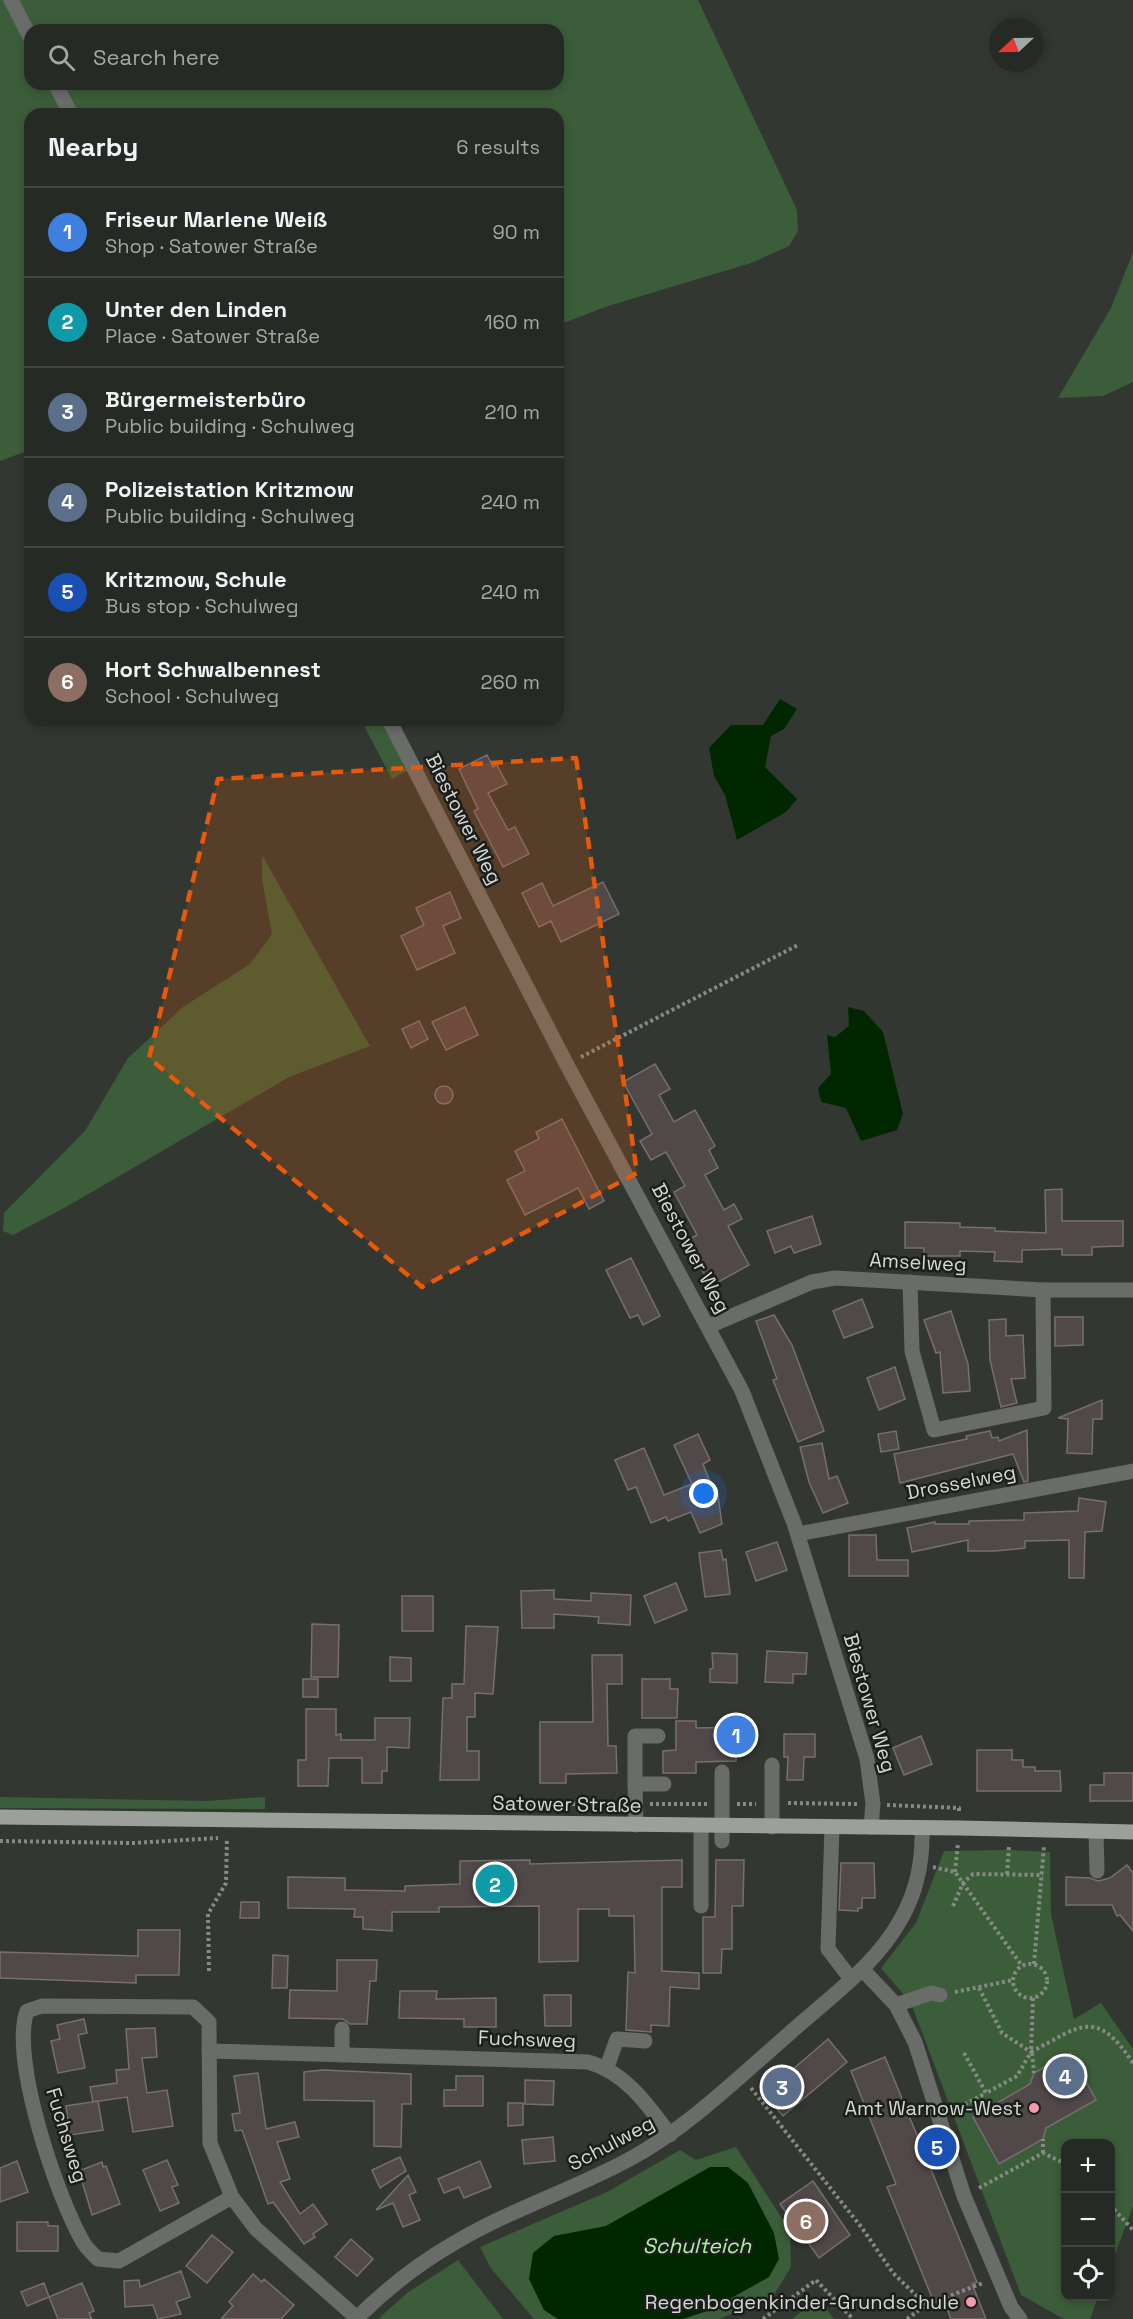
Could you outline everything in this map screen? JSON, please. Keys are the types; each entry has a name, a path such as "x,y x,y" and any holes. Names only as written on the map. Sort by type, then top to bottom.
{"main road":[{"name":"Satower Straße","path":"0,1817 701,1826 722,1834 772,1827 922,1827 1133,1832"}],"street":[{"path":"10,0 24,26"},
{"path":"58,90 68,108"},
{"name":"Biestower Weg","path":"391,726 567,1065 709,1326 755,1421 798,1534 867,1759 873,1804 871,1827"},
{"name":"Amselweg","path":"709,1326 813,1282 835,1278 1043,1290 1133,1290"},
{"path":"910,1282 912,1351 934,1430 1044,1408 1043,1290"},
{"name":"Drosselweg","path":"798,1534 1133,1471"},
{"path":"636,1825 635,1736 658,1736"},
{"path":"772,1765 772,1827"},
{"path":"722,1772 722,1834"},
{"path":"636,1784 664,1784"},
{"path":"701,1826 701,1906"},
{"path":"832,1827 828,1948 896,2005 915,2042 964,2196 1011,2307 1020,2319"},
{"name":"Schulweg","path":"356,2319 398,2280 458,2240 587,2181 670,2135 740,2076 857,1974 889,1938 902,1918 912,1895 920,1864 922,1827"},
{"path":"1096,1832 1097,1871"},
{"path":"896,2005 935,1989"},
{"name":"Fuchsweg","path":"232,2197 120,2261 98,2259 83,2243 47,2151 31,2099 22,2024 27,2011 42,2006 193,2007 208,2022 210,2143 232,2197 256,2229 356,2319"},
{"path":"342,2029 342,2055"},
{"path":"607,2067 617,2039 645,2041"},
{"name":"Fuchsweg","path":"209,2052 588,2062 607,2067 630,2086 670,2135"}],"path":[{"path":"567,1065 798,945"},
{"path":"0,1841 133,1843 227,1838 226,1883 208,1914 209,1971"},
{"path":"957,1845 955,1872 1022,1966"},
{"path":"1007,1874 1009,1846"},
{"path":"1034,1964 1044,1846"},
{"path":"920,1864 955,1872"},
{"path":"952,1906 963,1883 973,1874 1043,1875"},
{"path":"1034,1964 1044,1970 1048,1981 1043,1992 1033,1998 1023,1996 1016,1990 1013,1980 1016,1972 1022,1966 1034,1964"},
{"path":"935,1989 979,1988 1013,1980"},
{"path":"979,1988 1000,2034 1031,2052"},
{"path":"1033,1998 1031,2052 1034,2073"},
{"path":"955,2110 1017,2076 1031,2052 1071,2031 1088,2026 1102,2028 1118,2041 1133,2063"},
{"path":"964,2054 986,2093"},
{"path":"740,2076 779,2121 893,2273 926,2305"},
{"path":"1043,2139 1043,2153"},
{"path":"964,2196 1043,2153"},
{"path":"1043,2153 1061,2162"},
{"path":"1115,2210 1133,2230"},
{"path":"908,2319 926,2305 998,2277"},
{"path":"763,2319 816,2280 853,2319"}],"highlighted area":[{"path":"576,758 637,1173 422,1287 149,1058 218,779"}],"shaded area":[{"path":"0,0 698,0 797,210 798,231 789,246 751,263 608,306 564,323 564,108 24,108 24,452 0,461"},
{"path":"1133,252 1133,382 1103,396 1058,398 1111,308"},
{"path":"364,726 399,726 419,764 392,779"},
{"path":"262,855 370,1046 289,1077 66,1207 13,1235 3,1231 4,1213 85,1131 128,1058 183,1007 250,964 272,934 262,879"},
{"path":"0,1797 206,1801 265,1797 265,1809 0,1808"},
{"path":"944,1851 1050,1852 1051,1914 1074,2019 1101,2003 1133,2049 1133,2206 1115,2254 1115,2139 1061,2139 1061,2301 1097,2301 1090,2319 1064,2319 1021,2295 911,2003 881,1968 916,1923"},
{"name":"Schulteich","path":"736,2147 790,2231 791,2267 772,2298 719,2319 534,2319 490,2267 480,2247 607,2192 680,2150 696,2160"},
{"path":"458,2260 503,2319 378,2319 407,2293"},
{"path":"818,2298 834,2319 792,2319"}],"water":[{"path":"780,699 797,709 784,729 771,736 765,767 797,799 786,812 737,840 725,795 714,776 709,748 731,725 763,725"},
{"path":"848,1007 864,1011 883,1032 903,1114 897,1130 861,1141 846,1108 821,1102 818,1088 831,1074 827,1035 835,1037 849,1026"},
{"name":"Schulteich","path":"710,2167 728,2167 748,2183 774,2233 779,2259 769,2277 710,2310 683,2319 558,2319 544,2310 529,2279 533,2253 554,2236 606,2226"}],"building":[{"path":"487,755 493,767 497,765 507,784 488,793 508,830 515,827 529,854 503,867 474,811 478,809 459,769"},
{"path":"603,882 619,914 561,942 551,921 539,927 522,893 542,883 553,906"},
{"path":"450,892 461,918 443,926 455,953 417,970 401,936 424,925 416,908"},
{"path":"465,1007 478,1035 446,1050 432,1022"},
{"path":"419,1021 428,1039 411,1048 402,1029"},
{"path":"655,1064 670,1089 659,1095 674,1122 695,1110 715,1146 709,1150 718,1168 705,1175 724,1210 734,1204 742,1219 728,1226 749,1265 711,1286 686,1241 697,1235 674,1192 685,1186 666,1152 651,1160 640,1141 652,1134 623,1082"},
{"path":"444,1086 450,1089 453,1095 450,1101 444,1104 438,1101 435,1095 438,1089"},
{"path":"562,1119 604,1201 589,1209 578,1188 525,1215 507,1180 525,1171 515,1151 539,1139 536,1132"},
{"path":"1062,1189 1062,1221 1123,1221 1123,1246 1092,1247 1092,1255 1062,1255 1062,1249 1022,1250 1022,1262 994,1261 995,1252 960,1251 960,1256 924,1256 924,1248 905,1248 905,1222 960,1223 960,1227 1046,1233 1045,1190"},
{"path":"812,1216 821,1244 794,1253 791,1246 775,1253 767,1231"},
{"path":"631,1258 660,1316 643,1325 638,1315 630,1318 606,1270"},
{"path":"862,1299 873,1327 844,1338 833,1311"},
{"path":"951,1311 968,1364 970,1391 943,1393 940,1352 936,1353 924,1320"},
{"path":"774,1315 792,1345 824,1431 798,1442 773,1380 777,1379 756,1321"},
{"path":"1055,1317 1083,1317 1083,1345 1055,1346"},
{"path":"1006,1319 1006,1336 1023,1335 1025,1378 1011,1379 1017,1403 1001,1407 990,1360 989,1320"},
{"path":"895,1367 905,1399 879,1410 867,1378"},
{"path":"1102,1400 1102,1419 1093,1419 1092,1454 1067,1453 1068,1419 1058,1418"},
{"path":"1027,1430 1028,1481 1024,1482 1013,1454 900,1483 894,1454 967,1439 966,1436 990,1431 992,1438 998,1437 999,1441"},
{"path":"896,1431 899,1449 881,1452 878,1434"},
{"path":"698,1434 710,1460 703,1464 713,1490 717,1489 722,1524 700,1533 691,1512 668,1521 666,1517 651,1523 636,1487 628,1490 615,1460 644,1448 664,1495 692,1484 674,1445"},
{"path":"822,1443 829,1479 837,1476 848,1503 823,1513 809,1482 800,1447"},
{"path":"1079,1498 1106,1502 1102,1531 1085,1532 1084,1578 1069,1578 1069,1540 1025,1541 1025,1548 968,1551 968,1540 912,1552 907,1528 935,1522 935,1524 969,1524 969,1521 1024,1520 1024,1513 1078,1511"},
{"path":"849,1535 876,1535 877,1560 908,1560 908,1576 849,1576"},
{"path":"777,1542 787,1570 756,1581 746,1552"},
{"path":"721,1550 723,1560 726,1559 730,1594 705,1597 699,1553"},
{"path":"676,1583 687,1610 655,1623 644,1596"},
{"path":"554,1590 554,1599 591,1601 591,1593 631,1595 630,1625 598,1623 599,1617 554,1614 554,1628 522,1628 521,1591"},
{"path":"402,1596 433,1596 433,1631 402,1631"},
{"path":"312,1624 339,1625 338,1677 311,1677"},
{"path":"466,1626 498,1627 493,1694 475,1693 475,1717 467,1717 467,1751 479,1751 479,1780 440,1780 443,1698 452,1698 452,1684 464,1684"},
{"path":"767,1651 807,1653 806,1674 793,1674 793,1683 765,1682"},
{"path":"712,1653 737,1654 737,1683 710,1682 710,1669 713,1668"},
{"path":"592,1655 622,1655 622,1684 607,1684 608,1746 616,1746 617,1773 566,1774 566,1783 540,1783 540,1722 593,1722"},
{"path":"390,1657 411,1658 411,1681 390,1681"},
{"path":"303,1679 318,1679 318,1697 303,1697"},
{"path":"642,1679 670,1679 670,1689 678,1689 677,1718 642,1718"},
{"path":"306,1709 336,1709 336,1735 341,1734 341,1740 375,1740 375,1718 410,1718 409,1748 387,1747 387,1771 382,1771 382,1783 362,1783 362,1758 329,1758 328,1786 298,1786 298,1760 306,1760"},
{"path":"676,1721 696,1721 696,1728 736,1727 736,1761 696,1762 696,1773 663,1773 663,1751 676,1750"},
{"path":"784,1734 815,1734 815,1757 804,1757 803,1780 787,1780 788,1757 784,1757"},
{"path":"921,1736 932,1764 904,1775 893,1748"},
{"path":"977,1750 1012,1750 1012,1760 1023,1760 1023,1767 1035,1767 1035,1771 1060,1771 1061,1791 977,1791"},
{"path":"1104,1773 1133,1773 1133,1801 1090,1801 1090,1785 1104,1785"},
{"path":"530,1860 530,1864 682,1860 682,1887 662,1887 662,1971 699,1973 699,1989 670,1987 669,2026 651,2025 651,2032 626,2030 628,1972 635,1973 634,1916 609,1916 609,1909 578,1909 578,1961 539,1962 539,1906 439,1907 439,1912 392,1912 392,1931 363,1929 363,1917 354,1917 355,1909 288,1908 288,1877 345,1878 345,1890 405,1891 405,1886 460,1884 460,1861"},
{"path":"716,1860 744,1860 743,1906 732,1906 732,1949 722,1949 721,1973 703,1973 703,1917 715,1917"},
{"path":"841,1863 874,1863 875,1898 862,1898 862,1908 858,1908 858,1911 839,1910"},
{"path":"1127,1865 1133,1873 1133,1931 1120,1915 1117,1916 1112,1905 1066,1905 1066,1877 1090,1878 1098,1881 1110,1878"},
{"path":"241,1902 259,1902 259,1918 240,1918"},
{"path":"138,1930 180,1930 179,1975 136,1975 136,1983 0,1978 0,1952 138,1956"},
{"path":"273,1955 288,1956 287,1988 272,1988"},
{"path":"337,1960 377,1960 376,1981 370,1981 367,2024 350,2024 343,2019 289,2018 290,1990 337,1991"},
{"path":"400,1991 437,1991 436,1999 496,1998 496,2027 464,2027 464,2019 399,2018"},
{"path":"544,1995 571,1995 571,2026 545,2026"},
{"path":"84,2019 87,2033 78,2035 85,2068 58,2073 51,2041 60,2039 57,2025"},
{"path":"155,2028 157,2057 142,2058 147,2093 167,2090 173,2126 133,2132 127,2097 93,2102 90,2087 117,2083 116,2070 129,2069 126,2029"},
{"path":"828,2039 847,2062 783,2116 764,2094"},
{"name":"Amt Warnow-West","path":"1070,2053 1096,2100 1046,2128 1043,2139 999,2164 973,2117 1030,2084 1034,2073"},
{"path":"885,2057 977,2282 972,2284 986,2319 951,2319 942,2296 933,2300 887,2187 896,2184 851,2071"},
{"path":"323,2070 411,2074 411,2104 402,2104 401,2147 374,2146 374,2101 304,2100 304,2072"},
{"path":"258,2073 266,2129 295,2122 299,2137 277,2142 290,2179 280,2182 300,2214 313,2204 327,2224 313,2234 315,2237 304,2244 273,2202 268,2204 242,2130 235,2131 232,2114 240,2113 234,2076"},
{"path":"456,2076 483,2076 483,2106 444,2106 444,2090 456,2090"},
{"path":"525,2080 554,2081 553,2105 525,2104"},
{"path":"98,2101 103,2130 70,2135 66,2106"},
{"path":"508,2103 523,2103 523,2125 508,2126"},
{"path":"553,2137 555,2161 524,2164 522,2140"},
{"path":"400,2157 406,2171 380,2188 372,2170"},
{"path":"167,2160 178,2185 172,2187 179,2203 160,2211 143,2170"},
{"path":"17,2161 28,2192 0,2202 0,2168"},
{"path":"480,2161 491,2187 464,2198 459,2187 444,2193 438,2179"},
{"path":"102,2162 103,2167 106,2166 120,2204 92,2215 79,2171"},
{"path":"408,2175 416,2192 409,2195 420,2220 403,2227 393,2203 376,2210"},
{"path":"813,2181 850,2235 819,2258 780,2204"},
{"path":"17,2222 48,2222 48,2226 58,2226 58,2251 17,2251"},
{"path":"212,2235 233,2252 207,2283 186,2266"},
{"path":"351,2239 373,2259 357,2276 335,2257"},
{"path":"181,2271 190,2297 176,2302 181,2314 158,2319 153,2305 125,2307 124,2281 139,2280 140,2287"},
{"path":"253,2274 262,2282 264,2279 294,2305 281,2319 221,2319 233,2306 229,2302"},
{"path":"44,2283 49,2297 27,2306 21,2292"},
{"path":"82,2283 94,2311 89,2313 92,2319 58,2319 49,2297"}],"place":[{"name":"Friseur Marlene Weiß","path":"736,1735"},
{"name":"Unter den Linden","path":"495,1884"},
{"name":"Polizeistation Kritzmow","path":"1065,2076"},
{"name":"Bürgermeisterbüro","path":"782,2087"},
{"name":"Amt Warnow-West","path":"1034,2108"},
{"name":"Kritzmow, Schule","path":"937,2147"},
{"name":"Hort Schwalbennest","path":"806,2221"},
{"name":"Regenbogenkinder-Grundschule","path":"971,2302"}]}
